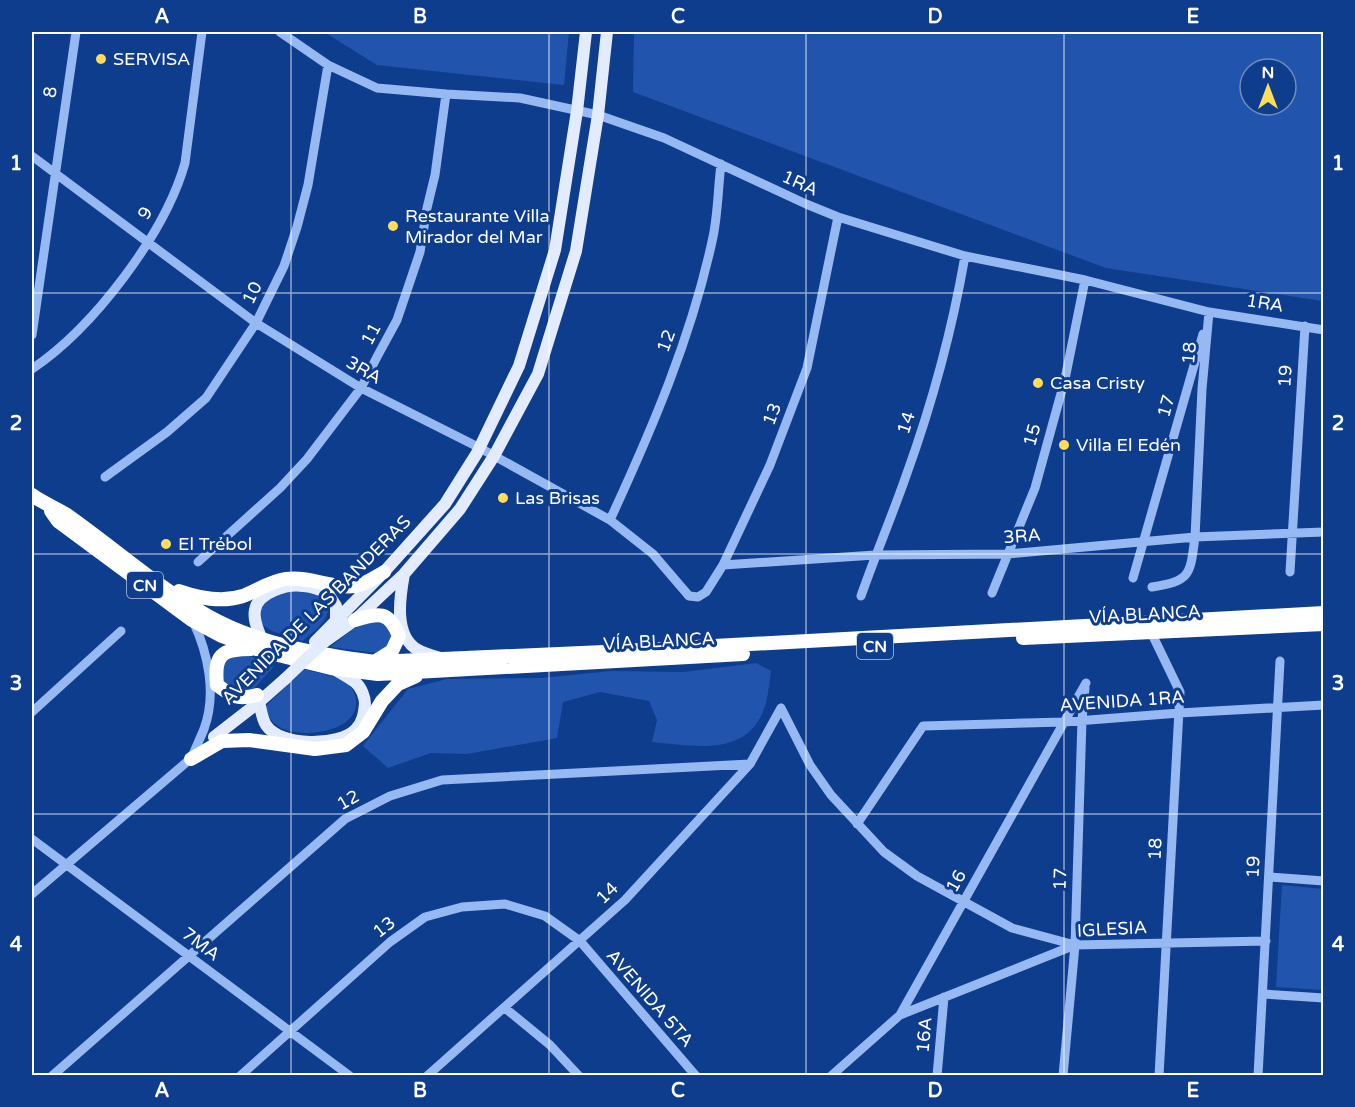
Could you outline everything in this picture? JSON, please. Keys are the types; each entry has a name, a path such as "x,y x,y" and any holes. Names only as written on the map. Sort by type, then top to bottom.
{"highway":[{"name":"VÍA BLANCA","path":"32,495 64,513 208,616 258,644 331,668 378,674 1323,624"},
{"name":"VÍA BLANCA","path":"47,505 58,521 192,620 222,636 258,644 375,662 1323,613"},
{"path":"158,582 195,597 220,600 242,596 283,579 305,578 331,585 356,586 384,572"},
{"path":"355,620 374,614 386,616 395,625 399,636 392,651 375,662"},
{"path":"258,644 226,653 216,666 217,685 230,695 242,699 258,699"},
{"path":"191,759 222,741 249,740 315,749 346,745 363,732 382,701 398,684 426,672"}],"main road":[{"name":"AVENIDA DE LAS BANDERAS","path":"320,642 336,620 384,572 445,504 480,448 519,366 555,250 586,32"},
{"name":"AVENIDA DE LAS BANDERAS","path":"214,737 320,642 355,620 404,574 460,509 494,456 538,374 576,251 598,116 607,32"},
{"path":"404,574 399,601 401,621 407,637 417,650 444,659"},
{"path":"258,644 255,608 263,597 281,588 303,586 327,592 336,606 336,620"},
{"path":"258,699 265,724 275,734 294,741 315,742 344,738 357,729 364,716 365,699 358,684 331,668"}],"street":[{"name":"8","path":"32,335 76,32"},
{"name":"9","path":"32,369 58,348 124,278 170,203 185,163 202,32"},
{"name":"1RA","path":"280,32 328,65 378,88 520,98 598,116 664,138 838,217 965,256 1085,280 1209,312 1323,330"},
{"name":"10","path":"105,477 167,432 206,398 256,323 284,266 297,227 308,185 328,65"},
{"name":"11","path":"198,562 280,488 307,459 361,388 397,320 420,252 435,174 446,94"},
{"name":"3RA","path":"32,156 256,323 361,388 480,448 610,520 653,554 689,596"},
{"name":"12","path":"610,520 654,425 689,326 713,236 721,164"},
{"name":"13","path":"689,596 698,597 706,592 723,565 770,465 807,368 838,217"},
{"name":"14","path":"861,596 906,476 940,371 955,313 965,256"},
{"name":"15","path":"992,593 1035,488 1065,379 1085,280"},
{"name":"18","path":"1152,586 1174,584 1182,580 1191,564 1195,537 1202,389 1209,312"},
{"name":"17","path":"1133,578 1209,312"},
{"name":"19","path":"1290,572 1305,326"},
{"name":"3RA","path":"723,565 875,555 1008,554 1195,537 1323,532"},
{"path":"191,759 204,728 209,709 210,689 202,641 192,620"},
{"path":"32,712 122,631"},
{"name":"18","path":"1151,632 1180,692 1159,1076"},
{"name":"19","path":"1258,1076 1280,661"},
{"name":"17","path":"1063,1076 1075,945 1082,720 1086,683"},
{"name":"16","path":"831,1076 900,1015 1086,683"},
{"name":"AVENIDA 1RA","path":"857,824 923,726 1064,722 1323,705"},
{"name":"14","path":"427,1076 625,900 750,764 781,708 810,765 831,795 857,824"},
{"name":"AVENIDA DE LAS BANDERAS","path":"32,894 214,737"},
{"name":"12","path":"52,1076 345,819 390,796 442,780 750,764"},
{"path":"857,824 884,852 917,876 963,903 1012,928 1075,945"},
{"name":"7MA","path":"32,839 350,1076"},
{"path":"1269,877 1323,881"},
{"name":"13","path":"240,1076 390,942 425,917 462,907 505,904 545,916 580,941"},
{"name":"AVENIDA 5TA","path":"580,941 696,1076"},
{"name":"IGLESIA","path":"900,1015 1075,945 1266,941"},
{"path":"1263,994 1323,998"},
{"name":"16A","path":"938,1076 944,997"},
{"path":"505,1008 550,1045 579,1076"}],"shaded area":[{"path":"324,32 569,32 564,85 377,65"},
{"path":"634,32 1323,32 1323,301 1106,268 633,92"},
{"path":"299,591 316,593 327,598 328,605 328,612 322,623 303,641 272,631 260,623 258,612 267,601 280,594"},
{"path":"382,621 391,631 391,641 390,645 376,653 330,647 360,624"},
{"path":"236,654 250,656 274,666 253,690 233,691 223,684 220,666 226,657"},
{"path":"756,663 771,671 763,711 752,729 741,738 727,743 697,746 652,742 657,720 649,701 600,692 563,702 557,738 467,754 431,753 388,768 363,746 408,689 447,679 542,678 611,671 684,672"},
{"path":"303,669 335,677 349,685 355,695 356,708 351,718 341,725 314,733 288,730 273,722 265,707"},
{"path":"1282,885 1323,889 1323,990 1276,987"}],"place":[{"name":"SERVISA","path":"101,59"},
{"name":"Restaurante Villa Mirador del Mar","path":"393,226"},
{"name":"Casa Cristy","path":"1038,383"},
{"name":"Villa El Edén","path":"1064,445"},
{"name":"Las Brisas","path":"503,498"},
{"name":"El Trébol","path":"166,544"}]}
